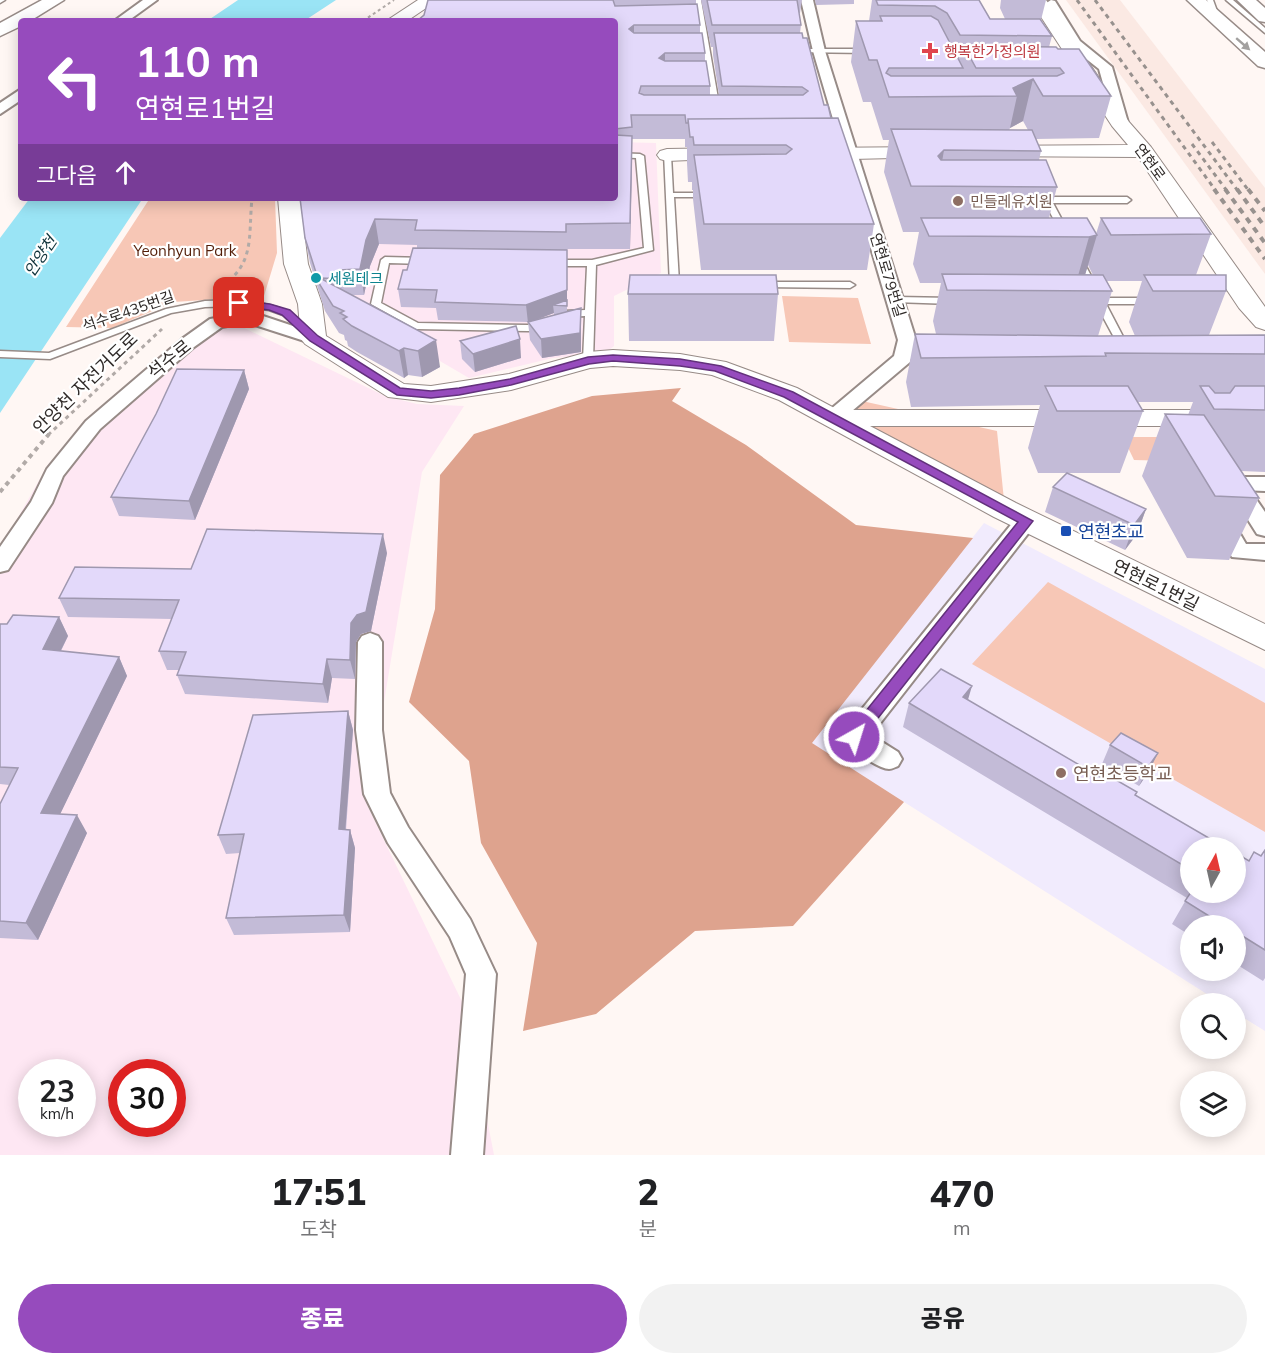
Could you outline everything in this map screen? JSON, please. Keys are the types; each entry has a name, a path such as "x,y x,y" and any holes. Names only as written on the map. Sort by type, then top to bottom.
{"main road":[{"path":"1196,0 1265,62"},
{"path":"1246,0 1265,17"},
{"path":"0,14 42,2"},
{"path":"0,30 42,2"}],"street":[{"path":"124,18 151,0"},
{"path":"399,18 430,0"},
{"name":"연현로79번길","path":"807,0 819,51 908,340 903,358 832,418"},
{"name":"연현로","path":"1044,2 1097,74 1122,126 1144,151 1248,303 1265,322"},
{"path":"0,110 18,95"},
{"path":"980,152 1144,151"},
{"path":"793,154 956,153"},
{"path":"667,155 747,154"},
{"path":"289,201 296,264 310,304 314,339"},
{"name":"석수로","path":"0,564 41,503 54,474 93,424 188,343 216,323 238,319 257,320 314,339"},
{"name":"연현로1번길","path":"314,339 397,391 431,394 511,382 588,360 680,362 717,368 789,394 1026,521 1265,638"},
{"path":"832,418 1184,427 1265,418"},
{"path":"1265,484 1216,477 1199,484 1240,552 1265,552"},
{"path":"1249,504 1265,529"},
{"path":"889,759 854,737 1026,521"},
{"path":"370,642 369,730 377,794 398,835 460,928 481,974 467,1155"}],"lane":[{"path":"42,2 62,0"},
{"path":"1210,0 1222,25"},
{"path":"1229,0 1265,32"},
{"path":"687,4 699,2 716,115"},
{"path":"691,22 702,22"},
{"path":"696,51 718,51"},
{"path":"785,51 878,51"},
{"path":"699,80 711,80"},
{"path":"706,115 728,115"},
{"path":"546,263 592,264 649,250 640,156 618,155"},
{"path":"667,155 675,285 687,285"},
{"path":"669,195 714,195"},
{"path":"1026,200 1127,200"},
{"path":"1048,200 1069,240"},
{"path":"1074,250 1130,359 1119,359"},
{"path":"431,261 385,260 376,304 416,326 528,328 549,320"},
{"path":"588,360 592,264"},
{"path":"757,285 850,285"},
{"path":"897,300 968,301"},
{"path":"1088,301 1162,301"},
{"name":"석수로435번길","path":"0,354 50,356 136,322 184,308 239,303 270,307 286,313 314,339"},
{"path":"559,316 570,312 589,313"}],"path":[{"path":"367,18 394,0"},
{"name":"안양천 자전거도로","path":"0,492 55,427 194,299 220,288 238,272 250,253 252,201"}],"shaded area":[{"path":"1066,0 1120,0 1265,188 1265,274"},
{"path":"618,142 656,143 661,273 614,296 614,346 604,354 553,358 469,378 361,315 322,269 333,201 618,201"},
{"path":"236,324 385,396 417,404 464,406 422,472 367,805 466,1010 494,1155 0,1155 0,549 49,463 208,332"},
{"path":"681,388 672,401 746,445 856,525 973,538 812,743 904,802 793,926 695,931 596,1014 523,1031 537,943 481,843 469,761 409,702 435,609 440,475 474,434 592,396"},
{"name":"연현초등학교","path":"984,523 1265,669 1265,1031 1246,1019 1246,993 1205,993 1186,981 1246,981 1246,915 1180,915 1180,977 811,743"}],"green space":[{"name":"Yeonhyun Park","path":"148,201 275,201 277,253 264,296 174,302 112,328 66,327"},
{"path":"782,296 858,298 871,344 789,342"},
{"path":"853,399 997,431 1005,510 832,418"},
{"path":"1123,437 1161,437 1175,461 1134,460"},
{"path":"1048,582 1265,703 1265,832 972,664"}],"water":[{"path":"238,0 336,0 309,18 211,18"},
{"name":"안양천","path":"28,201 141,201 0,413 0,238"}],"building":[{"path":"428,0 613,0 615,6 697,4 700,25 634,25 629,29 634,33 702,33 705,53 665,53 659,58 665,61 706,61 710,86 641,86 639,93 644,95 803,95 808,91 802,87 722,86 714,33 802,33 803,38 807,38 824,105 828,105 831,118 688,119 686,123 685,115 631,115 632,127 618,129 618,18 420,18 424,15"},
{"path":"707,0 797,0 801,25 712,25"},
{"path":"876,0 979,0 990,19 1040,19 1052,36 960,35 947,13 935,6 878,5"},
{"path":"880,16 931,16 938,20 963,68 889,68 886,73 891,76 1057,76 1064,73 1060,68 976,68 964,46 1079,49 1111,96 1043,96 1033,79 1013,88 1017,96 889,97 877,60 869,60 856,21 882,21"},
{"path":"838,118 874,224 704,224 694,155 786,154 792,149 786,145 694,145 693,137 690,137 688,119"},
{"path":"891,129 1032,130 1041,151 944,150 938,156 941,160 1046,160 1057,187 911,186"},
{"path":"618,135 632,136 630,223 566,224 566,232 415,230 417,220 375,219 366,240 360,269 339,270 346,279 320,278 436,340 418,351 404,348 399,351 343,319 347,317 340,313 344,311 333,306 320,285 305,238 300,201 618,201"},
{"path":"921,218 1087,218 1097,235 1089,237 929,236"},
{"path":"1101,218 1200,218 1211,234 1111,235"},
{"path":"413,248 567,250 567,290 526,305 435,302 437,290 398,289 403,270 407,270"},
{"path":"942,274 1103,275 1112,291 947,290"},
{"path":"630,275 776,275 778,294 628,294"},
{"path":"1144,275 1226,275 1226,291 1153,291"},
{"path":"567,300 567,306 553,305"},
{"path":"581,308 580,333 541,339 528,322"},
{"path":"516,326 520,339 473,354 460,341"},
{"path":"915,334 1265,335 1265,354 1105,353 1106,356 921,358"},
{"path":"177,369 244,370 189,501 111,497 156,414"},
{"path":"1045,386 1128,386 1143,411 1057,411"},
{"path":"1200,386 1209,386 1215,393 1230,393 1235,386 1265,386 1265,410 1214,409"},
{"path":"1165,414 1204,415 1259,498 1215,496"},
{"path":"1067,473 1146,509 1134,525 1053,487"},
{"path":"207,529 383,534 366,612 357,615 351,623 350,660 327,659 323,684 177,675 186,652 159,651 179,600 59,598 75,567 191,569"},
{"path":"13,615 59,617 43,649 119,657 41,813 77,815 26,923 0,921 0,804 18,768 0,767 0,624 7,624"},
{"path":"941,669 972,686 963,697 1100,777 1104,773 1137,792 1135,795 1207,837 1180,837 1180,863 909,703"},
{"path":"348,711 339,829 350,830 344,915 226,918 244,834 218,835 253,715"},
{"path":"1121,733 1158,753 1148,767 1110,745"},
{"path":"1265,850 1265,950 1246,938 1246,915 1207,915 1188,903 1246,903 1246,859 1249,861 1254,852 1261,856"}],"railway":[{"path":"1077,0 1216,191"},
{"path":"1095,0 1238,191"},
{"path":"1212,142 1249,191"},
{"path":"1192,144 1227,191"},
{"path":"1214,189 1265,259"},
{"path":"1225,189 1265,243"},
{"path":"1237,189 1265,227"},
{"path":"1248,189 1265,211"}],"place":[{"name":"행복한가정의원","path":"930,51"},
{"name":"민들레유치원","path":"958,201"},
{"name":"세원테크","path":"316,278"},
{"name":"연현초교","path":"1066,531"},
{"name":"연현초등학교","path":"1061,773"}],"route":[{"path":"239,303 270,307 286,313 314,339 347,362 397,391 431,394 459,391 511,382 588,360 613,358 680,362 717,368 789,394 1026,521 854,737"}]}
